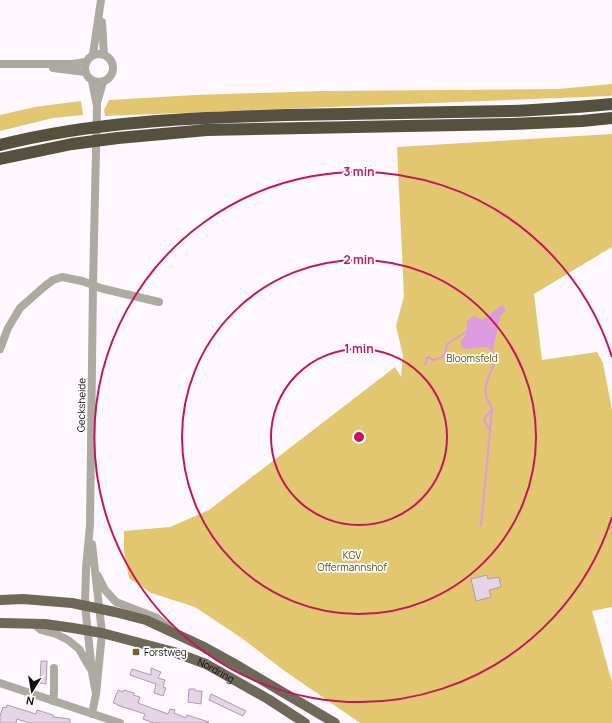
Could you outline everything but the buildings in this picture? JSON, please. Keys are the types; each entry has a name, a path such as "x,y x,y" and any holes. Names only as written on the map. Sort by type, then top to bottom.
{"highway":[{"path":"0,145 85,129 206,117 512,111 612,104"},
{"path":"0,159 72,144 118,138 207,130 504,124 582,121 612,118"},
{"path":"582,121 612,122"}],"main road":[{"name":"Nordring","path":"0,600 45,600 85,605 146,620 177,633 202,646 335,723"},
{"name":"Nordring","path":"0,623 45,624 102,633 174,652 206,664 268,699 305,723"}],"street":[{"path":"93,54 101,3"},
{"path":"101,3 104,54"},
{"path":"93,54 104,54 112,63 112,74 108,79 98,83 87,77 84,67 85,62 93,54"},
{"path":"18,65 73,64 85,62"},
{"path":"0,64 85,72"},
{"name":"Gecksheide","path":"92,81 97,106"},
{"name":"Gecksheide","path":"96,694 92,672 85,605 86,568 90,526 95,162 97,106 103,82"},
{"path":"0,349 8,328 20,308 53,280 62,277 159,302"},
{"name":"Gecksheide","path":"90,526 102,633 96,694 92,714"},
{"name":"Nordring","path":"95,571 105,590 116,602 157,618 177,633"},
{"path":"33,623 41,630 56,634 68,640 79,649 92,672"},
{"path":"53,701 54,668"},
{"path":"0,683 120,723"}],"green space":[{"path":"612,84 612,95 610,96 105,116 104,110 109,100 195,95 322,91 558,89"},
{"path":"81,101 83,115 53,118 0,131 0,115 35,107"},
{"path":"612,134 612,247 534,294 542,360 597,352 603,363 612,410 612,607 592,611 612,682 612,723 360,723 282,669 243,639 195,607 151,593 129,578 124,551 124,531 170,527 209,510 395,367 401,377 403,356 396,326 404,296 397,147"}],"shaded area":[{"path":"502,305 506,310 500,316 493,351 486,347 465,349 461,346 461,341 466,335 467,321 474,316 483,320"}],"waterway":[{"path":"424,365 429,357 433,360 442,357 446,351 447,344 466,332"},
{"path":"481,526 492,410 486,395 488,380 494,365 494,354 492,351"},
{"path":"491,431 485,423 485,418 486,415 492,410"}],"place":[{"name":"Forstweg","path":"136,652"}],"park label":[{"name":"Bloomsfeld","path":"472,358"},
{"name":"KGV Offermannshof","path":"352,560"}]}
